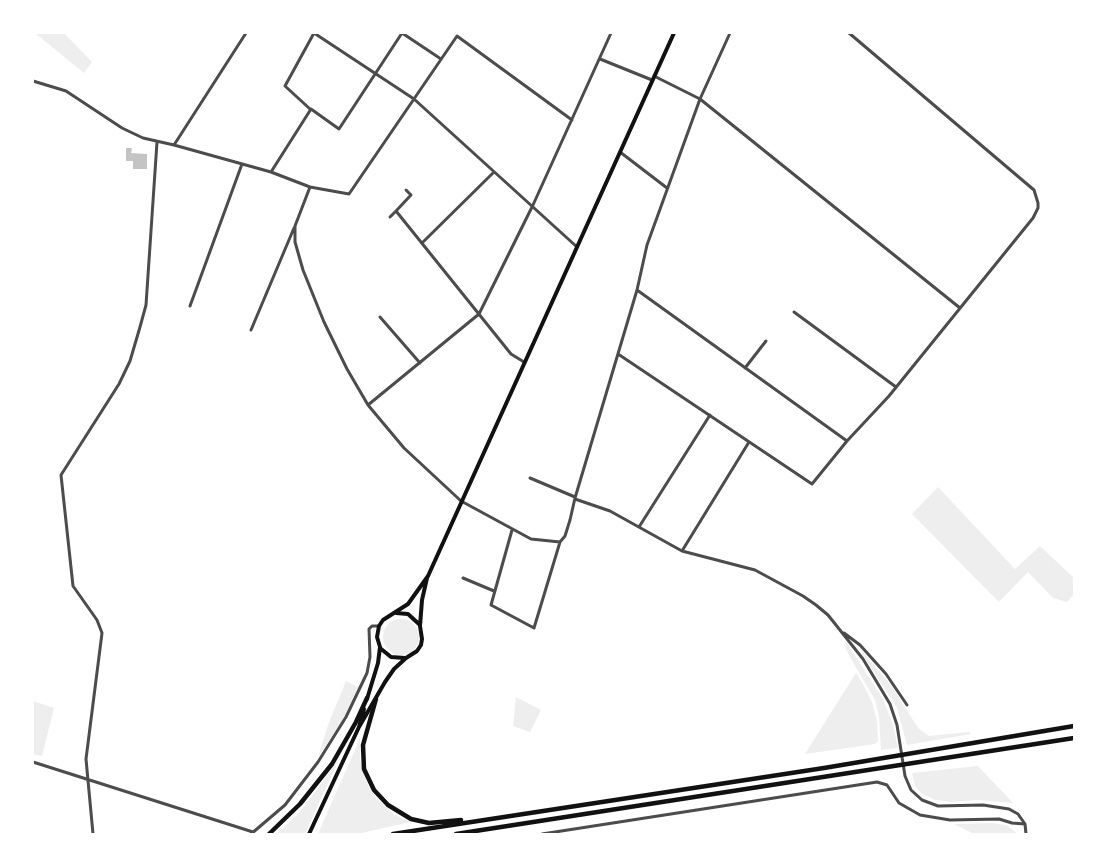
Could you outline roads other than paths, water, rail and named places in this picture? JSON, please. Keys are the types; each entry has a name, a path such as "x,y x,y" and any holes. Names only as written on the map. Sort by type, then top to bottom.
{"highway":[{"path":"269,834 300,804 332,764 367,698"},
{"path":"376,699 366,731 363,758 368,779 381,799 411,819 429,823 497,817"},
{"path":"393,834 824,768 1074,726"},
{"path":"456,834 1074,738"},
{"path":"473,834 505,827"}],"main road":[{"path":"309,834 359,727 394,669 417,651 421,645 423,639 420,626 422,600 428,576 672,35"},
{"path":"396,613 411,600 428,576"},
{"path":"406,658 391,657 380,647 376,637 379,626 389,615 402,613 413,617 420,626"},
{"path":"359,727 378,663 380,647"}],"street":[{"path":"174,145 246,33"},
{"path":"441,59 402,33 376,74 339,129 311,110 285,86 314,33 376,74 414,99 577,247"},
{"path":"368,405 479,314 533,205 611,33"},
{"path":"512,530 491,605 534,628 560,542 565,536 638,290 647,245 700,99 730,33"},
{"path":"618,354 812,484 896,387 1033,218 1038,208 1037,196 1028,185 849,33"},
{"path":"33,81 66,91 137,136 271,172 310,187 349,194 457,36 572,120"},
{"path":"600,59 653,78 700,99 960,308"},
{"path":"271,172 311,110"},
{"path":"93,834 86,778 87,741 102,633 97,620 73,586 61,475 123,377 140,327 146,305 157,142"},
{"path":"620,152 667,188"},
{"path":"190,306 242,164"},
{"path":"422,243 494,172"},
{"path":"251,330 310,187"},
{"path":"390,217 411,195 406,190"},
{"path":"396,211 511,354 524,362"},
{"path":"295,226 295,242 303,270 324,322 368,405 386,428 461,501 531,539 551,543 560,542"},
{"path":"638,290 847,441"},
{"path":"794,312 896,387"},
{"path":"380,316 420,363"},
{"path":"745,368 766,342"},
{"path":"639,526 710,415"},
{"path":"682,551 749,442"},
{"path":"530,478 610,511 682,551 755,570 777,581 816,605 860,645 886,674 907,705"},
{"path":"463,578 494,591"},
{"path":"33,762 252,833 285,805 318,762 346,717 367,673 370,657 369,629 372,626 379,626"},
{"path":"841,630 863,659 890,704 901,744 905,776 911,790 922,800 938,806 1003,807 1018,814 1025,824 1026,834"},
{"path":"542,834 877,782 887,785 899,802 920,815 950,820 999,819 1025,824"}]}
